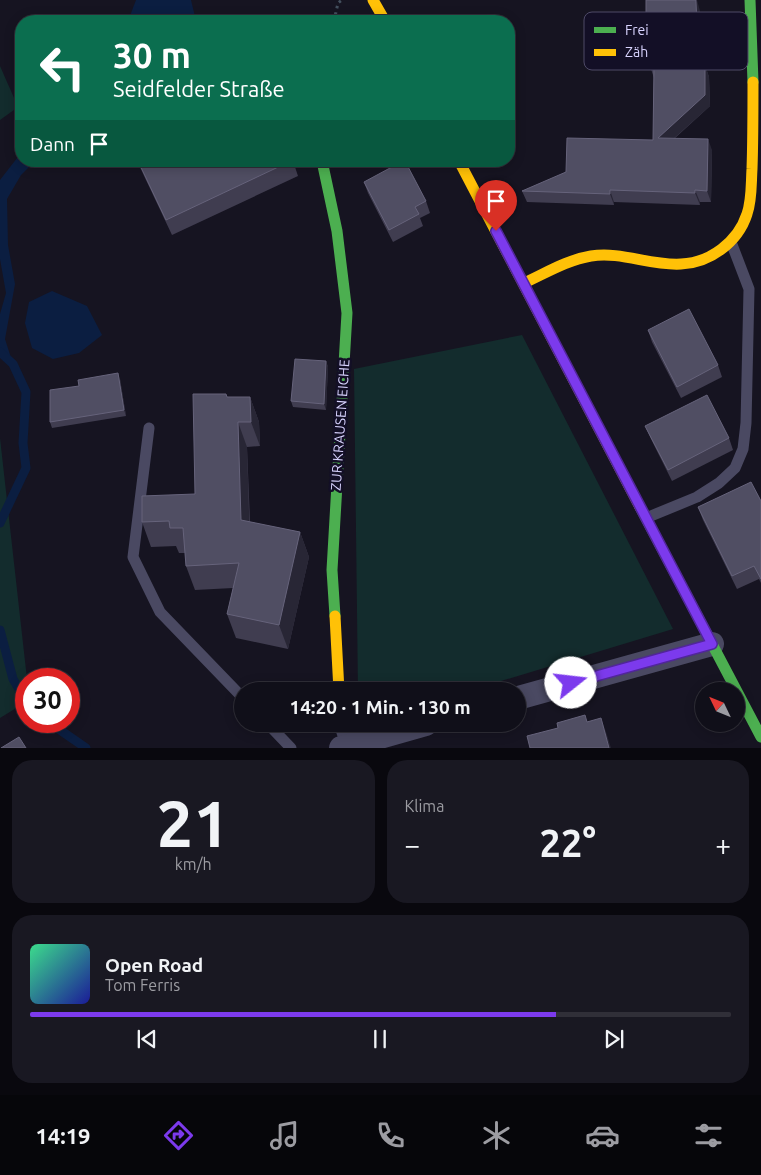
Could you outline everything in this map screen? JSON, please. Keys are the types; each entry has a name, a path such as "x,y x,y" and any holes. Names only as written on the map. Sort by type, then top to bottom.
{"street":[{"path":"373,0 382,15"},
{"path":"524,283 585,257 602,255 664,263 692,263 712,255 731,242 745,222 751,196 753,80 750,0"},
{"name":"ZUR KRAUSEN EICHE","path":"323,167 337,231 348,313 332,570 338,682"},
{"path":"462,167 761,737"},
{"path":"526,696 712,644"},
{"path":"348,741 389,732"}],"lane":[{"path":"646,518 697,497 719,483 735,468 743,449 746,423 749,289 731,242"},
{"path":"149,428 133,557 160,612 234,689"},
{"path":"276,732 291,748"}],"path":[{"path":"334,15 338,3 342,0"}],"green space":[{"path":"0,66 15,100 15,109 0,120"},
{"path":"522,335 673,629 498,682 358,682 354,369"},
{"path":"0,438 26,668 15,668 15,709 0,718"}],"water":[{"path":"136,0 191,0 195,15 130,15"},
{"path":"15,161 15,167 29,167 21,175 7,199 8,245 15,284 5,339 13,364 0,352 0,314 6,293 0,259 0,180"},
{"path":"52,291 87,306 102,335 79,353 53,359 32,348 25,323 29,302"}],"building":[{"path":"646,0 696,0 696,12 646,12"},
{"path":"654,70 705,70 705,95 658,138 708,139 707,191 695,190 695,193 610,190 610,194 522,191 566,172 567,138 653,140"},
{"path":"141,167 278,167 166,220"},
{"path":"392,167 408,167 426,201 415,207 419,214 389,230 364,182"},
{"path":"689,309 718,365 677,387 648,330"},
{"path":"295,359 326,361 324,404 291,401"},
{"path":"118,373 124,410 50,422 50,390 79,386 78,380"},
{"path":"193,394 226,394 227,397 250,397 251,422 238,422 241,520 300,532 279,625 227,614 239,563 186,566 183,528 170,528 169,521 142,522 142,496 195,494"},
{"path":"707,395 729,438 668,470 645,426"},
{"path":"751,482 761,501 761,579 754,566 732,576 698,507"},
{"path":"585,715 587,722 601,718 609,748 530,748 527,736 558,728 557,723"},
{"path":"19,737 26,748 1,748"}],"waterway":[{"path":"0,352 13,364 26,392 23,443 26,468 0,523"},
{"path":"0,630 15,682"},
{"path":"64,733 86,748"}],"traffic: fast":[{"path":"750,0 753,82"},
{"path":"323,167 337,231 347,313 332,570 335,616"},
{"path":"640,507 761,737"}],"traffic: slow":[{"path":"373,0 382,15"},
{"path":"524,283 565,264 591,256 614,255 658,263 692,263 712,255 730,242 743,224 750,203 753,82"},
{"path":"462,167 640,507"},
{"path":"335,616 339,682"}],"route":[{"path":"496,231 712,644 571,683"}]}
